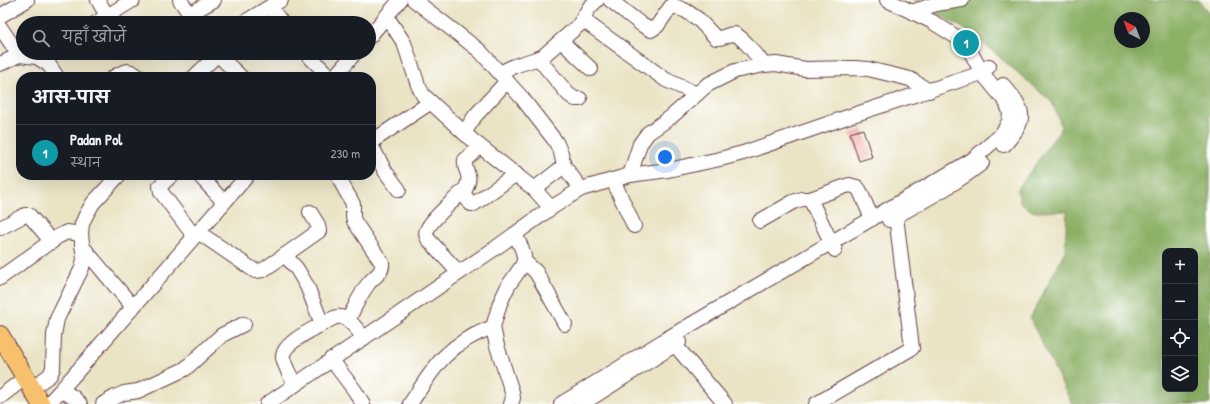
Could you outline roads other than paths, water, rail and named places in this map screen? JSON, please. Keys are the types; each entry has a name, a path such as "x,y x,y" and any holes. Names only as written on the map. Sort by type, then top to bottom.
{"main road":[{"path":"0,335 41,404"}],"street":[{"path":"0,16 26,0"},
{"path":"98,0 101,16"},
{"path":"108,16 133,0"},
{"path":"180,0 192,16"},
{"path":"195,16 214,0"},
{"path":"376,29 399,0"},
{"path":"414,0 480,52 504,77 556,142 561,153 564,166 581,189"},
{"path":"464,133 504,77 514,66 538,58 561,41 583,20 589,8 597,0"},
{"path":"610,0 642,25 651,30 657,26 674,3 698,19 716,38 723,38 731,34 739,36 764,65"},
{"path":"833,246 931,198 961,180 1005,144 1019,126 1022,119 1021,111 1017,102 974,59 966,43 946,30 888,0"},
{"path":"912,12 941,3 962,0"},
{"path":"254,16 275,3 280,16"},
{"path":"387,17 404,43 420,90 424,95 480,147 534,189 551,208"},
{"path":"583,20 666,80 697,94"},
{"path":"0,27 16,49"},
{"path":"561,41 591,69"},
{"path":"0,64 16,57"},
{"path":"538,58 568,94 575,99 580,99"},
{"path":"44,60 53,72"},
{"path":"199,72 211,60"},
{"path":"223,60 236,72"},
{"path":"313,60 325,72"},
{"path":"338,72 349,60"},
{"path":"630,175 640,144 644,137 697,94 718,79 735,71 776,64 811,69 868,69 910,79 929,91"},
{"path":"267,404 282,400 294,384 364,338 551,208 581,189 630,175 662,171 720,159 929,91 986,70"},
{"path":"561,404 612,379 671,342 833,246 872,219 972,160 1001,135 1009,121 1010,112 1006,102 986,70"},
{"path":"376,139 431,102"},
{"path":"459,273 428,239 426,234 427,229 437,217 466,188 470,176 464,164 465,160 480,147"},
{"path":"376,155 385,171 399,190"},
{"path":"534,189 564,166"},
{"path":"462,192 471,204 474,204 516,174"},
{"path":"80,404 74,396 63,388 52,371 55,326 60,312 82,268 84,259 81,240 82,224 88,209 114,180"},
{"path":"167,180 160,186 161,192 196,234 255,271 264,270 319,231 318,225 310,212"},
{"path":"204,180 224,202"},
{"path":"48,404 244,180"},
{"path":"340,180 353,204 354,221 382,263 379,274 368,284 348,320"},
{"path":"612,180 634,226"},
{"path":"760,220 802,198 810,199 849,185 857,187 860,191 872,219"},
{"path":"810,199 833,246"},
{"path":"0,228 24,215 29,215 52,242"},
{"path":"816,404 912,348 896,216"},
{"path":"0,278 67,232 81,240 133,307"},
{"path":"511,404 513,398 512,392 497,346 493,327 500,303 508,286 524,261 522,249 515,234"},
{"path":"285,256 302,276 322,324"},
{"path":"524,261 536,272 565,324"},
{"path":"294,384 283,359 283,354 291,343 322,324 338,317 348,320 364,338"},
{"path":"104,404 124,393 138,391 185,369 206,348 222,335 244,324"},
{"path":"410,404 445,356 470,338 493,327"},
{"path":"671,342 725,404"},
{"path":"331,359 363,404"},
{"path":"0,398 29,383 46,378 52,371"},
{"path":"582,404 612,379"}],"place":[{"name":"Padan Pol","path":"966,43"}]}
